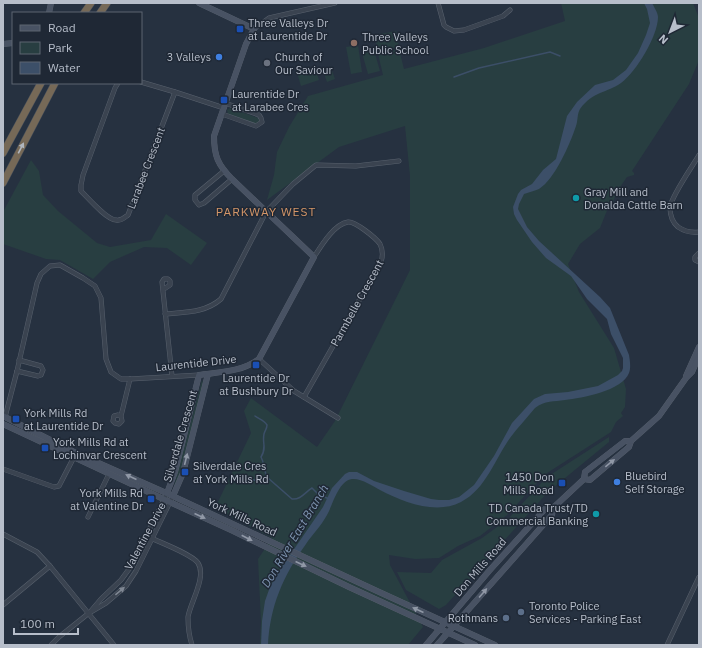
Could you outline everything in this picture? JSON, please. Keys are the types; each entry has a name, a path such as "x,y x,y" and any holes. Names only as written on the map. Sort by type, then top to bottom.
{"highway":[{"path":"85,12 91,3"},
{"path":"101,12 107,3"},
{"path":"3,153 40,84"},
{"path":"3,183 54,84"}],"main road":[{"path":"199,3 254,29 246,44 214,136 214,147 217,160 224,171 314,257 259,359"},
{"name":"Don Mills Road","path":"686,378 688,369 699,347"},
{"name":"Don Mills Road","path":"426,645 545,509 553,508 584,479 586,472 625,441 631,441 659,416 686,378 692,372 699,356"},
{"name":"Laurentide Drive","path":"199,375 241,369 251,365 259,359"},
{"name":"Silverdale Crescent","path":"173,496 182,473 208,374"},
{"name":"Silverdale Crescent","path":"167,493 175,472 199,375"},
{"name":"York Mills Road","path":"4,416 76,453 167,493 495,645"},
{"name":"York Mills Road","path":"3,424 475,645"},
{"name":"Don Mills Road","path":"437,645 552,515 553,508"},
{"path":"528,527 535,533"},
{"path":"497,563 503,570"}],"street":[{"path":"254,29 269,18 320,5 335,3"},
{"path":"438,3 444,25 454,31 464,30 503,16 510,10"},
{"path":"142,82 223,108 258,115 262,122 256,126 223,108"},
{"name":"Larabee Crescent","path":"118,84 83,175 81,185 81,191 109,217 115,220 122,220 128,215 175,92"},
{"path":"699,155 674,196 670,207 672,218 678,226 688,231 698,232 699,237"},
{"path":"164,314 196,311 213,306 221,299 266,212 293,184 316,165 356,166 399,161"},
{"path":"224,171 195,195 195,200 199,205 204,203 232,179"},
{"name":"Parmbelle Crescent","path":"304,397 383,256 379,243 356,223 347,222 336,228 322,244 314,257"},
{"path":"699,253 695,256 695,260 699,262"},
{"name":"Laurentide Drive","path":"4,416 17,371 37,283 41,274 50,266 60,265 95,286 101,298 106,359 111,372 121,379 199,375"},
{"path":"164,289 164,314 172,376"},
{"path":"259,359 294,391 338,418"},
{"path":"17,371 38,376 41,375 43,370 41,366 19,360"},
{"path":"121,416 130,379"},
{"path":"3,469 54,487 59,486 74,457"},
{"path":"88,517 109,474"},
{"name":"Valentine Drive","path":"51,645 89,614 106,604 126,586 136,571 152,539 167,501 167,493"},
{"name":"Silverdale Crescent","path":"167,501 173,496"},
{"name":"Valentine Drive","path":"89,614 101,599 121,580 132,565 146,536 167,501"},
{"path":"3,534 37,552 114,645"},
{"path":"146,536 191,557 198,563 201,572 188,616 189,636 192,645"},
{"path":"3,605 50,566"},
{"path":"667,645 699,577"}],"green space":[{"path":"561,3 693,3 699,18 699,60 689,84 632,171 634,175 627,177 616,193 612,206 608,208 600,228 580,244 568,264 579,292 614,348 626,389 625,407 621,413 623,416 616,422 611,432 544,475 507,515 480,536 458,546 439,558 415,559 389,555 390,565 423,627 408,645 260,645 261,622 258,559 272,538 215,508 251,433 244,411 251,398 317,447 335,421 410,270 410,176 405,126 339,147 267,200 274,175 277,152 289,127 308,96 383,75 378,54 399,49 404,69 484,48 565,21"},
{"path":"396,31 399,47 378,51 374,35"},
{"path":"358,45 362,72 351,74 346,47"},
{"path":"374,50 380,71 368,74 362,53"},
{"path":"315,67 319,80 301,86 297,73"},
{"path":"331,68 335,79 327,82 323,71"},
{"path":"230,108 258,118 260,121 257,124 228,114 227,110"},
{"path":"31,160 39,171 43,195 58,211 97,243 110,247 151,240 166,214 207,243 191,265 167,248 144,247 110,262 93,279 60,260 46,259 3,244 3,212"},
{"path":"202,380 203,382 178,482 174,486"},
{"path":"609,437 609,442 548,492 446,605 439,609 406,590 397,572 431,573 442,560 482,538 508,519 547,477"}],"water":[{"path":"644,3 652,3 658,17 654,34 645,53 627,78 616,86 590,99 580,109 577,124 566,151 556,169 551,177 539,189 524,194 518,209 527,227 539,241 610,308 629,355 629,373 618,385 610,389 591,395 546,402 539,405 510,438 484,482 470,496 451,506 430,507 420,505 399,499 363,481 352,479 347,481 336,494 325,519 306,544 284,580 275,604 269,631 268,645 261,645 265,601 270,587 277,574 323,507 332,488 345,474 349,472 357,472 374,481 431,499 449,500 459,497 474,485 494,456 512,423 534,399 545,394 568,392 598,386 618,375 622,371 623,358 611,334 607,319 587,299 571,276 546,258 532,242 517,220 513,207 521,190 532,184 543,170 556,159 567,116 577,102 595,85 613,80 626,70 638,53 650,23"}],"waterway":[{"path":"454,77 479,68 550,52 560,56"},
{"name":"Don River East Branch","path":"255,416 267,425 264,434 264,451 261,457 265,473 268,478 292,499 300,497 312,488 318,494 329,499"},
{"path":"247,481 254,480 261,482 268,478"}],"place":[{"name":"Three Valleys Dr at Laurentide Dr","path":"240,29"},
{"name":"Three Valleys Public School","path":"354,43"},
{"name":"3 Valleys","path":"219,57"},
{"name":"Church of Our Saviour","path":"267,63"},
{"name":"Laurentide Dr at Larabee Cres","path":"224,100"},
{"name":"Gray Mill and Donalda Cattle Barn","path":"576,198"},
{"name":"Laurentide Dr at Bushbury Dr","path":"256,365"},
{"name":"York Mills Rd at Laurentide Dr","path":"16,419"},
{"name":"York Mills Rd at Lochinvar Crescent","path":"45,448"},
{"name":"Silverdale Cres at York Mills Rd","path":"185,472"},
{"name":"Bluebird Self Storage","path":"617,482"},
{"name":"1450 Don Mills Road","path":"562,483"},
{"name":"York Mills Rd at Valentine Dr","path":"151,499"},
{"name":"TD Canada Trust/TD Commercial Banking","path":"596,514"},
{"name":"Toronto Police Services - Parking East","path":"521,612"},
{"name":"Rothmans","path":"506,618"}],"district":[{"name":"PARKWAY WEST","path":"266,212"}]}
